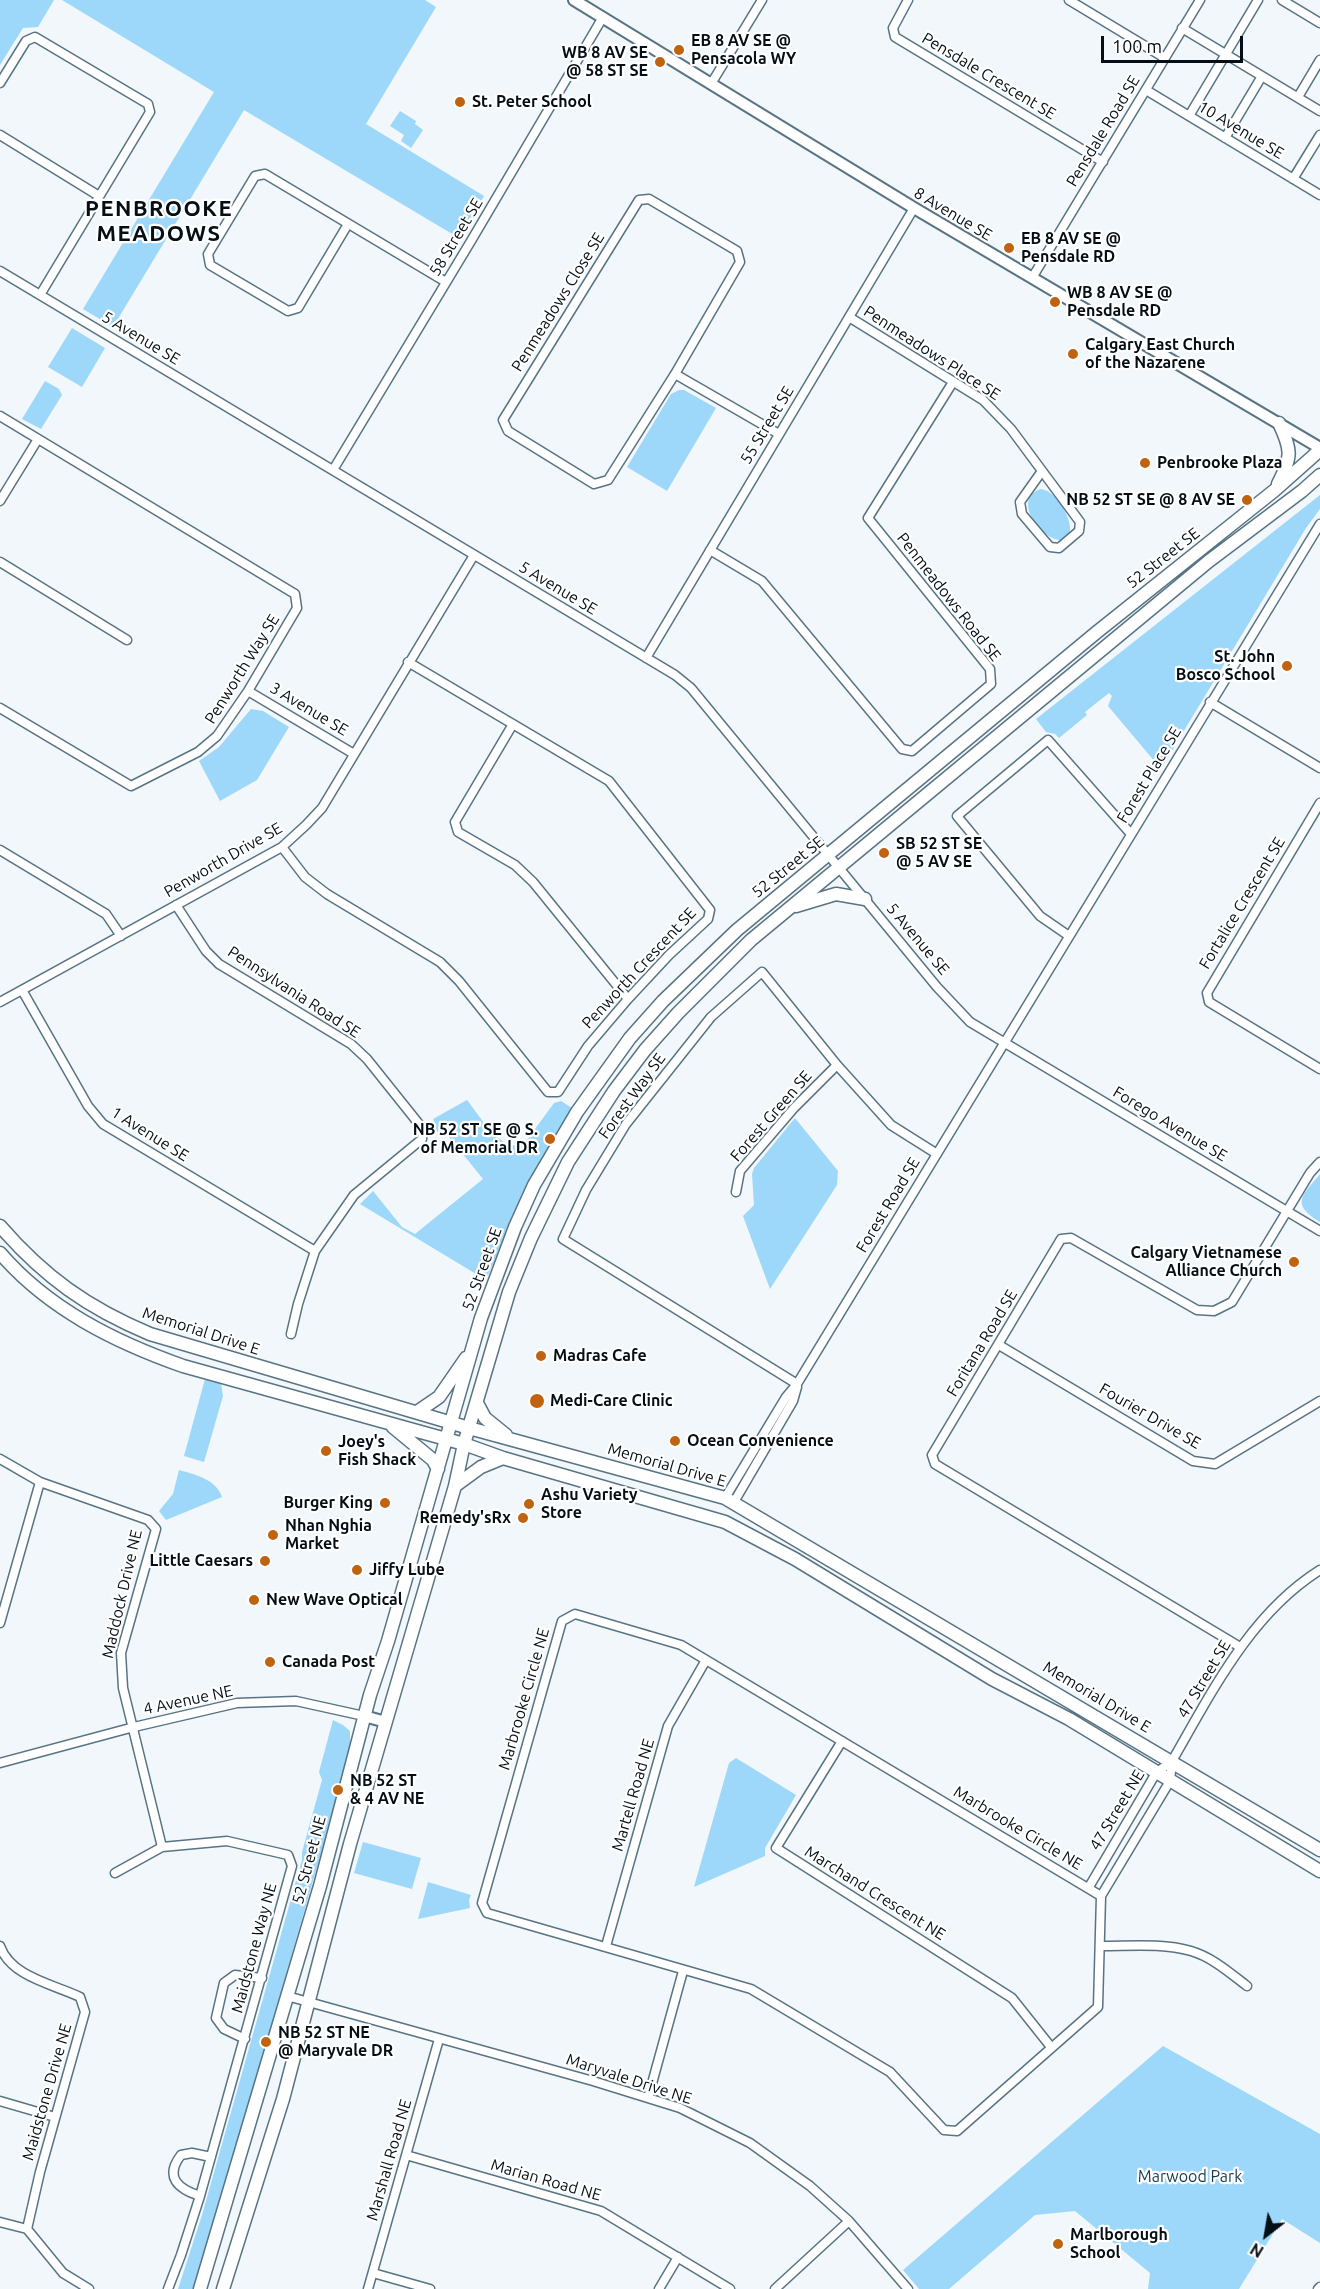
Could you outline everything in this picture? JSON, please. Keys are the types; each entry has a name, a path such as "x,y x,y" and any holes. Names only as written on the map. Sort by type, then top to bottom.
{"main road":[{"path":"1275,490 1288,465 1290,453 1288,442 1279,423"},
{"name":"52 Street SE","path":"447,1439 470,1352 493,1283 519,1218 551,1155 597,1081 630,1038 737,930 1088,639 1275,490 1320,449"},
{"name":"52 Street SE","path":"464,1444 508,1292 550,1195 614,1091 678,1013 751,940 789,908 1209,561 1320,475"},
{"path":"1302,491 1320,486"},
{"path":"789,908 836,894 864,899"},
{"name":"Memorial Drive E","path":"0,1226 18,1247 46,1273 76,1296 115,1319 190,1347 729,1500 1320,1850"},
{"name":"Memorial Drive E","path":"0,1253 34,1287 66,1311 106,1335 144,1352 183,1366 447,1439 503,1458 725,1522 795,1558 992,1679 1069,1719 1320,1871"},
{"path":"417,1412 439,1397 470,1352"},
{"path":"477,1403 488,1422 512,1439"},
{"path":"388,1423 433,1460 438,1469"},
{"name":"52 Street NE","path":"200,2289 320,1886 364,1716 447,1439"},
{"path":"224,2289 283,2099 350,1844 455,1486 464,1444"},
{"path":"455,1486 481,1467 503,1458"}],"street":[{"name":"8 Avenue SE","path":"574,0 914,208 1320,449"},
{"path":"711,84 762,0"},
{"name":"Pensdale Crescent SE","path":"909,0 893,28 895,37 1103,162"},
{"path":"1069,0 1165,58"},
{"name":"Pensdale Road SE","path":"1032,278 1200,0"},
{"path":"1189,116 1258,0"},
{"path":"1282,0 1320,23"},
{"name":"58 Street SE","path":"333,470 603,18"},
{"path":"1182,28 1320,111"},
{"path":"0,83 26,41 35,37 148,104 150,112 40,295"},
{"path":"1298,98 1320,60"},
{"path":"1225,138 1262,76"},
{"name":"10 Avenue SE","path":"1146,90 1320,195"},
{"path":"0,135 99,196"},
{"path":"1293,179 1320,135"},
{"path":"348,224 298,308 288,311 210,265 208,254 255,176 265,174 446,282"},
{"name":"Penmeadows Close SE","path":"649,199 737,251 740,262 675,374 608,480 594,484 508,431 503,420 639,200 649,199"},
{"name":"55 Street SE","path":"646,658 914,208"},
{"name":"5 Avenue SE","path":"0,271 675,675 691,688 864,899 958,1009 970,1022 1005,1043"},
{"name":"Penmeadows Place SE","path":"849,317 983,400 1001,416 1042,471 1080,522 1079,531 1059,548 1050,548 1022,514 1020,502 1042,471"},
{"path":"675,374 778,434"},
{"name":"Penmeadows Road SE","path":"710,550 762,581 902,749 912,751 991,684 990,669 868,518 953,382"},
{"path":"0,416 38,439 0,501"},
{"name":"Penworth Way SE","path":"0,708 131,786 198,752 217,736 248,691 297,608 295,594 38,439"},
{"name":"Forest Place SE","path":"1005,1043 1320,524"},
{"name":"Penworth Drive SE","path":"0,1002 282,847 306,825 322,808 474,555"},
{"path":"0,562 127,640"},
{"name":"Penworth Crescent SE","path":"282,847 305,877 327,894 440,962 459,981 548,1092 558,1092 588,1046 628,999 669,955 708,919 710,910 609,781 408,662"},
{"name":"3 Avenue SE","path":"248,691 354,754"},
{"path":"1210,702 1320,768"},
{"path":"513,724 455,822 458,832 515,865 533,882 628,999"},
{"path":"1069,936 1040,916 957,816 1048,740 1131,834"},
{"name":"Fortalice Crescent SE","path":"1320,803 1207,993 1209,1002 1320,1069"},
{"path":"0,850 106,914 121,936"},
{"path":"0,861 9,856"},
{"name":"Pennsylvania Road SE","path":"176,905 206,951 219,964 351,1044 367,1059 423,1129 422,1139 348,1203 315,1251 291,1334"},
{"name":"Forest Way SE","path":"798,1384 563,1239 586,1190 626,1124 711,1017 762,972 837,1065 891,1125 937,1154"},
{"name":"1 Avenue SE","path":"22,990 88,1106 103,1124 315,1251"},
{"name":"Forest Road SE","path":"729,1500 793,1401 798,1384 1005,1043"},
{"name":"Forego Avenue SE","path":"1005,1043 1320,1231"},
{"name":"Forest Green SE","path":"736,1192 740,1171 794,1108 837,1065"},
{"name":"Foritana Road SE","path":"1240,1647 935,1464 932,1455 1061,1239 1071,1238 1197,1310 1214,1311 1232,1302 1310,1173 1320,1162"},
{"name":"Fourier Drive SE","path":"999,1345 1193,1461 1215,1464 1320,1401"},
{"name":"Maddock Drive NE","path":"0,1459 40,1482 148,1520 156,1530 121,1653 123,1688 134,1727"},
{"path":"0,1623 40,1482"},
{"name":"47 Street SE","path":"1172,1761 1240,1647 1279,1604 1320,1570"},
{"name":"Marbrooke Circle NE","path":"575,1614 681,1645 706,1660 1101,1896 1102,1946 1098,2007 957,2131 944,2130 890,2072 751,1989 487,1913 482,1903 562,1621 575,1614"},
{"name":"Martell Road NE","path":"606,1946 668,1726 706,1660"},
{"name":"4 Avenue NE","path":"0,1763 134,1727 253,1702 308,1702 386,1722"},
{"path":"115,1873 162,1847 134,1727"},
{"name":"Marchand Crescent NE","path":"842,1741 776,1848 1012,1998 1051,2047"},
{"name":"47 Street NE","path":"1089,1887 1156,1773 1172,1761"},
{"name":"47 Street NE","path":"1101,1896 1170,1781 1172,1761"},
{"name":"Maidstone Way NE","path":"162,1847 227,1841 288,1855 292,1866 200,2196 168,2289"},
{"name":"Maidstone Drive NE","path":"0,1946 4,1958 29,1977 80,1997 85,2012 40,2172 27,2229"},
{"path":"1102,1946 1168,1947 1193,1952 1225,1968 1247,1986"},
{"path":"648,2098 683,1971"},
{"path":"245,2039 224,2029 216,2018 224,1983 235,1975 262,1978"},
{"name":"Maryvale Drive NE","path":"287,1996 680,2108 750,2143 810,2186 849,2221 908,2289"},
{"name":"Marshall Road NE","path":"369,2289 439,2039"},
{"path":"0,2101 55,2117"},
{"path":"200,2196 184,2191 178,2184 173,2174 174,2164 181,2155 192,2153 211,2157"},
{"name":"Marian Road NE","path":"406,2155 601,2211 730,2289"},
{"path":"775,2289 849,2221"},
{"path":"0,2222 27,2229 63,2272 89,2289"},
{"path":"659,2289 678,2257"},
{"path":"373,2273 430,2289"}],"green space":[{"path":"0,0 54,0 38,27 23,28 0,65"},
{"path":"62,0 425,0 436,7 366,124 484,196 459,238 244,110 113,327 83,309 214,92"},
{"path":"400,111 416,121 415,124 423,130 411,148 401,141 404,135 390,126"},
{"path":"72,328 105,348 82,387 48,367"},
{"path":"45,381 59,389 62,395 41,429 22,419"},
{"path":"684,390 716,408 667,491 627,467 671,394"},
{"path":"1041,489 1052,495 1066,513 1070,532 1061,540 1046,533 1032,518 1028,501 1032,494"},
{"path":"1320,495 1320,509 1306,528 1161,769 1108,706 1112,696 1109,693 1085,712 1087,715 1059,738 1055,734 1046,732 1036,719"},
{"path":"251,709 263,711 289,727 257,780 220,801 199,761 219,747"},
{"path":"467,1100 494,1134 510,1145 519,1145 527,1140 554,1103 561,1101 572,1108 523,1195 486,1280 360,1204 373,1191 402,1227 415,1234 483,1179 445,1132 435,1132 436,1125 433,1119"},
{"path":"795,1118 838,1171 837,1185 770,1289 743,1216 754,1205 752,1174 754,1168"},
{"path":"1320,1174 1320,1222 1305,1210 1302,1200 1308,1188"},
{"path":"205,1379 221,1383 223,1396 204,1462 184,1456"},
{"path":"179,1470 210,1482 222,1497 166,1520 159,1511 173,1494"},
{"path":"333,1720 350,1731 350,1753 195,2289 178,2289 202,2215 302,1860 302,1852 322,1780 319,1772"},
{"path":"736,1758 796,1795 765,1848 765,1856 694,1887 729,1763"},
{"path":"363,1842 421,1858 412,1889 354,1873"},
{"path":"428,1882 471,1895 470,1908 418,1919"},
{"name":"Marwood Park","path":"1163,2046 1320,2134 1320,2243 1282,2219 1239,2289 1148,2289 1150,2273 1075,2211 1035,2215 949,2289 919,2289 903,2270"}],"place":[{"name":"EB 8 AV SE @ Pensacola WY","path":"679,50"},
{"name":"WB 8 AV SE @ 58 ST SE","path":"660,62"},
{"name":"St. Peter School","path":"460,102"},
{"name":"EB 8 AV SE @ Pensdale RD","path":"1009,248"},
{"name":"WB 8 AV SE @ Pensdale RD","path":"1055,302"},
{"name":"Calgary East Church of the Nazarene","path":"1073,354"},
{"name":"Penbrooke Plaza","path":"1145,463"},
{"name":"NB 52 ST SE @ 8 AV SE","path":"1247,500"},
{"name":"St. John Bosco School","path":"1287,666"},
{"name":"SB 52 ST SE @ 5 AV SE","path":"884,853"},
{"name":"NB 52 ST SE @ S. of Memorial DR","path":"550,1139"},
{"name":"Calgary Vietnamese Alliance Church","path":"1294,1262"},
{"name":"Madras Cafe","path":"541,1356"},
{"name":"Medi-Care Clinic","path":"537,1401"},
{"name":"Ocean Convenience","path":"675,1441"},
{"name":"Joey's Fish Shack","path":"326,1451"},
{"name":"Burger King","path":"385,1503"},
{"name":"Ashu Variety Store","path":"529,1504"},
{"name":"Remedy'sRx","path":"523,1518"},
{"name":"Nhan Nghia Market","path":"273,1535"},
{"name":"Little Caesars","path":"265,1561"},
{"name":"Jiffy Lube","path":"357,1570"},
{"name":"New Wave Optical","path":"254,1600"},
{"name":"Canada Post","path":"270,1662"},
{"name":"NB 52 ST & 4 AV NE","path":"338,1790"},
{"name":"NB 52 ST NE @ Maryvale DR","path":"266,2042"},
{"name":"Marlborough School","path":"1058,2244"}],"district":[{"name":"PENBROOKE MEADOWS","path":"159,222"}]}
